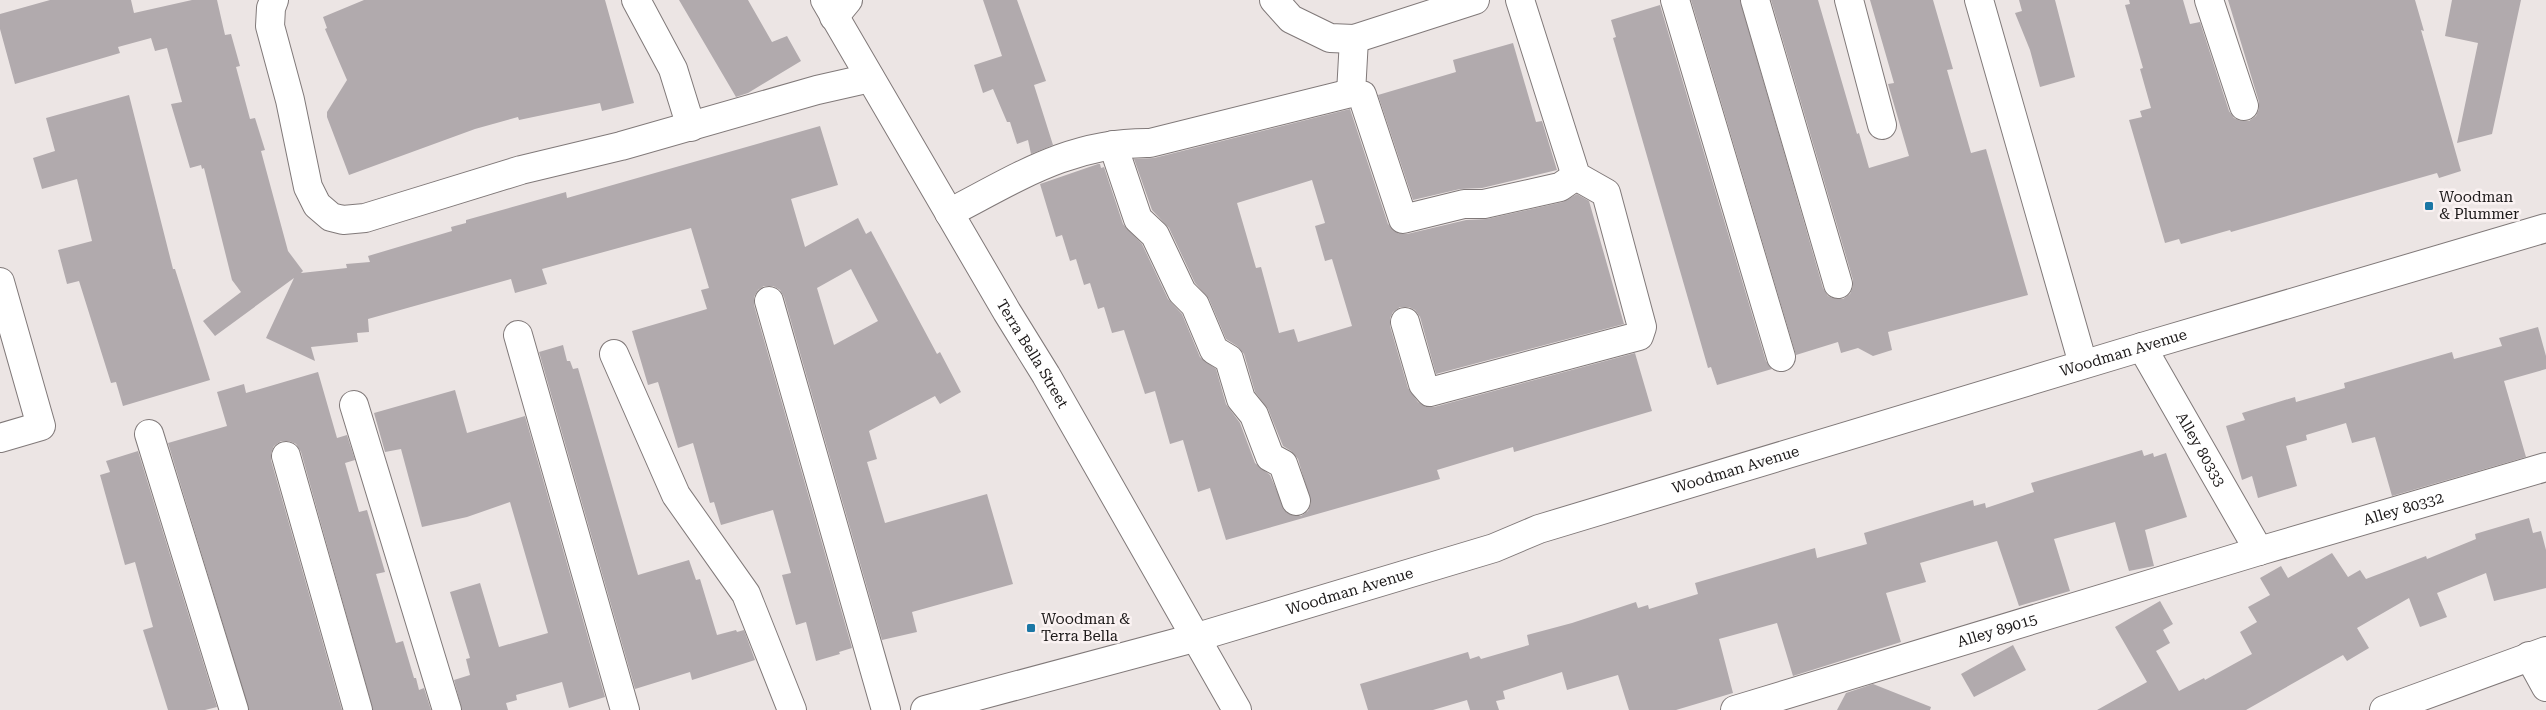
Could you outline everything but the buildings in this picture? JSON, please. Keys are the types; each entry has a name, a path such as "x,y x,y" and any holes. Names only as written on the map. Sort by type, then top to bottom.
{"main road":[{"path":"274,0 271,8 270,26 290,100 308,187 317,205 331,217 343,220 364,218 521,170 692,127 817,90 870,78"},
{"path":"636,0 673,68 692,127"},
{"path":"1274,0 1290,19 1330,38 1354,40 1475,0"},
{"path":"1405,322 1423,384 1430,392 1639,336 1642,327 1606,193 1576,176 1520,0"},
{"path":"1675,0 1781,357"},
{"path":"1755,0 1838,284"},
{"path":"1849,0 1882,125"},
{"path":"1979,0 2083,364"},
{"path":"2209,0 2244,106"},
{"name":"Terra Bella Street","path":"835,6 870,78 1046,375 1194,638 1237,710"},
{"path":"1352,93 1354,40"},
{"path":"949,213 1040,165 1082,150 1112,145 1150,143 1352,93 1362,95 1403,219 1464,204 1484,204 1560,187 1576,176"},
{"path":"1112,145 1138,219 1154,235 1182,292 1195,305 1214,350 1228,359 1241,399 1254,415 1270,457 1283,464 1296,501"},
{"name":"Woodman Avenue","path":"925,710 1194,638 1494,548 1548,526 2083,364 2546,228"},
{"path":"0,282 41,426 0,438"},
{"path":"768,301 886,710"},
{"path":"518,335 624,710"},
{"name":"Alley 80333","path":"2142,347 2259,551"},
{"path":"614,354 676,495 746,594 792,710"},
{"path":"354,405 447,710"},
{"path":"149,434 234,710"},
{"path":"286,456 358,710"},
{"name":"Alley 80332","path":"2259,551 2546,467"},
{"name":"Alley 89015","path":"1735,710 2259,551"},
{"path":"2384,710 2537,653 2546,687"}],"place":[{"name":"Woodman & Plummer","path":"2429,206"},
{"name":"Woodman & Terra Bella","path":"1031,628"}]}
